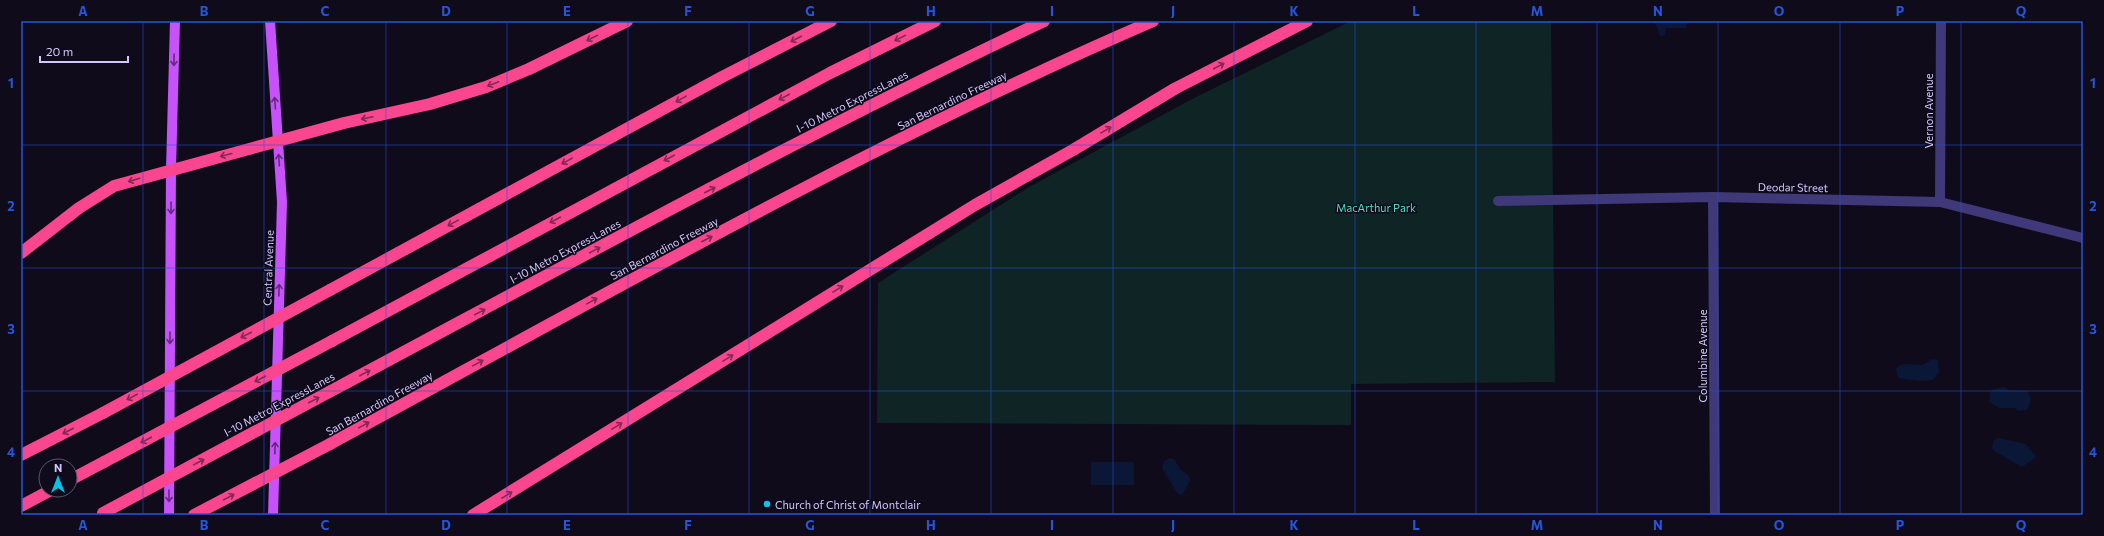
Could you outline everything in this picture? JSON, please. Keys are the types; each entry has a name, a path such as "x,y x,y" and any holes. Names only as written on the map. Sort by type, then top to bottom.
{"highway":[{"path":"21,253 79,208 114,186 171,169 278,142 344,123 430,104 486,87 529,69 627,21"},
{"path":"21,455 103,413 722,77 831,21"},
{"path":"78,476 332,341 823,76 935,21"},
{"name":"I-10 Metro ExpressLanes","path":"102,514 690,200 947,67 1044,21"},
{"name":"San Bernardino Freeway","path":"194,515 330,444 701,242 909,135 1057,62 1154,21"},
{"path":"473,515 975,205 1073,150 1176,88 1307,21"},
{"path":"21,506 38,497"}],"main road":[{"path":"169,515 171,169 175,21"},
{"name":"Central Avenue","path":"270,21 282,202 273,515"}],"street":[{"name":"Vernon Avenue","path":"1940,202 1941,21"},
{"name":"Deodar Street","path":"1498,201 1713,197 1940,202 2083,238"},
{"name":"Columbine Avenue","path":"1713,197 1715,515"}],"green space":[{"name":"MacArthur Park","path":"1351,21 1551,21 1555,382 1351,384 1351,425 877,423 878,283 1029,187 1196,97"}],"water":[{"path":"1652,21 1692,21 1686,25 1686,28 1666,28 1665,34 1662,37 1659,34 1657,26"},
{"path":"1932,359 1938,360 1939,372 1933,380 1920,381 1898,378 1896,369 1898,366 1904,364 1922,365"},
{"path":"2004,387 2010,390 2028,391 2031,400 2027,410 2017,411 2016,408 1999,408 1989,402 1990,392 1994,389"},
{"path":"1999,438 2026,444 2036,457 2022,467 1994,451 1992,448 1994,440"},
{"path":"1169,458 1174,459 1180,469 1189,476 1190,481 1182,495 1177,493 1162,468 1164,461"},
{"path":"1091,462 1134,462 1134,485 1091,485"}],"place":[{"name":"Church of Christ of Montclair","path":"767,504"}]}
